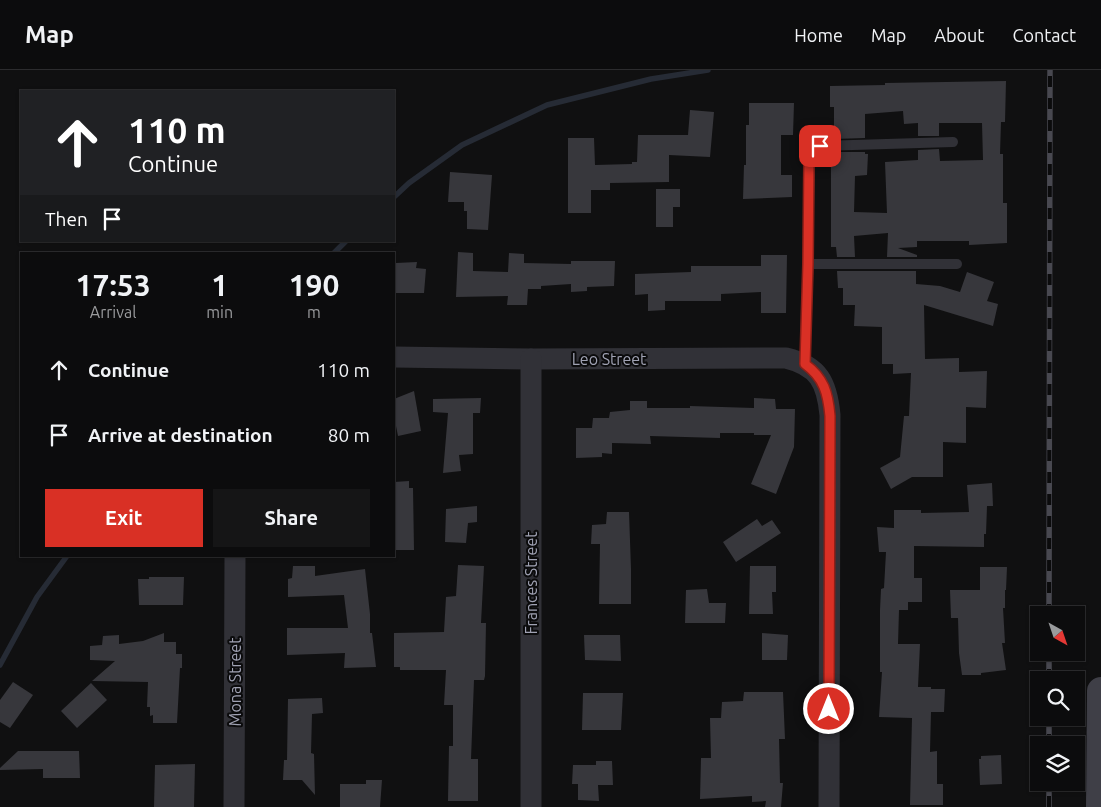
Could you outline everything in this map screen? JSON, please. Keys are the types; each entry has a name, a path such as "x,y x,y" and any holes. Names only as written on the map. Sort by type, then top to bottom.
{"main road":[{"path":"1100,807 1101,691"}],"street":[{"name":"Leo Street","path":"395,357 531,359 786,358 812,371"},
{"name":"Frances Street","path":"531,359 531,807"},
{"path":"812,371 826,390 830,416 829,807"},
{"name":"Mona Street","path":"234,807 235,557"}],"lane":[{"path":"812,371 808,264 810,154 820,146 953,142"},
{"path":"808,264 957,264"}],"building":[{"path":"1006,81 1005,122 1001,122 1000,154 1003,154 1003,203 1007,203 1007,243 969,245 969,241 917,241 917,247 898,248 917,255 917,257 887,257 888,233 854,236 855,257 837,257 836,247 831,247 831,154 834,154 834,152 865,152 865,154 868,154 867,175 855,176 854,212 887,213 885,162 918,160 918,150 939,149 940,161 983,160 982,123 939,123 939,136 918,136 918,123 904,124 903,111 865,114 865,138 834,139 834,107 830,107 830,86"},
{"path":"749,103 794,103 793,135 781,135 781,175 792,175 792,197 743,199 744,165 746,165 746,125 749,125"},
{"path":"690,110 714,112 710,157 669,155 669,182 610,183 610,190 591,190 591,213 568,213 568,138 594,138 595,165 632,164 632,162 637,162 638,135 688,135"},
{"path":"450,172 492,175 488,230 467,229 467,211 464,211 464,202 448,202"},
{"path":"656,189 680,189 680,207 673,207 673,227 656,227"},
{"path":"458,252 473,253 473,271 508,272 509,253 524,254 524,263 571,264 571,261 615,261 614,286 587,287 587,291 571,292 571,284 541,286 541,289 528,289 527,305 507,305 508,296 456,297"},
{"path":"761,255 787,255 786,313 761,313 761,292 721,294 721,301 665,301 665,310 648,311 648,294 635,295 635,274 691,272 691,266 761,266"},
{"path":"417,262 416,268 426,269 424,293 396,293 396,263"},
{"path":"837,271 916,271 916,284 940,286 960,292 967,272 994,282 987,301 998,304 993,326 924,305 925,359 959,358 959,372 987,371 986,408 966,407 966,443 943,442 943,477 912,477 891,489 880,468 900,457 904,416 909,416 911,373 893,374 893,364 882,364 882,327 854,326 855,305 843,305 843,288 838,288"},
{"path":"414,391 421,431 398,436 395,421 395,399"},
{"path":"481,398 480,413 473,413 473,454 459,455 461,471 443,473 448,413 433,412 433,399"},
{"path":"754,398 775,399 776,409 795,409 794,447 776,494 751,484 771,435 720,433 720,438 650,436 651,444 612,443 612,454 602,453 602,457 576,458 576,428 592,428 593,418 609,418 610,412 630,410 630,401 647,401 647,408 690,408 690,406 754,408"},
{"path":"409,481 409,488 413,488 414,550 395,550 395,482"},
{"path":"992,483 993,506 987,506 984,547 914,546 914,578 922,578 922,602 908,602 908,610 899,610 898,644 920,644 918,687 945,689 944,712 931,712 930,752 937,751 937,784 943,784 943,805 910,805 912,718 879,717 882,672 880,672 880,610 881,589 884,588 886,552 879,552 877,527 894,528 894,510 921,510 921,513 969,512 967,485"},
{"path":"477,506 477,522 468,523 466,543 445,542 446,509"},
{"path":"607,512 629,512 631,604 599,604 600,544 591,544 592,525 606,524"},
{"path":"757,519 762,526 772,520 781,533 736,562 723,542"},
{"path":"458,565 484,566 481,623 486,623 485,676 484,680 474,680 471,759 478,759 478,801 448,801 449,746 453,746 453,705 444,705 446,670 400,670 400,667 394,667 394,633 444,632 446,597 456,596"},
{"path":"293,566 315,566 315,576 365,569 370,633 372,633 376,667 344,668 345,653 287,655 287,628 348,628 344,595 288,597 288,579 292,578"},
{"path":"750,566 776,566 776,592 772,592 773,614 749,614"},
{"path":"980,567 1007,567 1005,608 1003,608 1005,643 1002,643 1006,670 981,673 981,675 962,675 958,618 951,618 950,590 980,590"},
{"path":"149,577 184,577 183,605 139,605 138,579 149,579"},
{"path":"707,589 709,603 726,603 725,623 685,623 686,590"},
{"path":"164,633 164,642 176,642 176,654 182,654 177,723 153,723 153,715 150,716 150,707 147,707 148,682 92,681 115,661 90,660 90,646 102,645 103,636 119,635 119,644 143,641"},
{"path":"762,633 788,635 787,660 762,660"},
{"path":"584,635 620,635 621,661 585,660"},
{"path":"13,682 33,695 10,728 0,722 0,700"},
{"path":"91,683 107,700 77,728 61,711"},
{"path":"744,692 783,692 785,739 779,739 780,783 783,783 781,807 765,807 766,801 752,802 752,796 700,799 701,758 711,758 710,718 721,718 722,702 743,701"},
{"path":"583,693 623,693 621,730 582,730"},
{"path":"322,698 323,713 312,714 311,753 314,754 315,795 302,780 283,780 284,760 287,760 288,699"},
{"path":"18,751 79,751 80,778 43,778 43,769 0,770"},
{"path":"1001,755 1002,784 980,785 979,759 981,759 981,756"},
{"path":"596,761 612,761 613,785 598,785 599,801 578,800 578,784 572,784 573,765 596,765"},
{"path":"195,764 194,807 154,807 155,765"},
{"path":"366,780 382,780 380,807 340,807 340,784 366,784"}],"waterway":[{"path":"395,196 409,183 462,145 547,105 651,79 708,70"},
{"path":"335,252 345,242"},
{"path":"0,665 37,597 66,557"}],"railway":[{"path":"1049,606 1050,70"},
{"path":"1049,661 1049,671"},
{"path":"1049,726 1049,736"},
{"path":"1049,791 1049,807"}],"route":[{"path":"820,146 810,154 809,160 805,364 819,377 826,390 830,416 829,709"}]}
